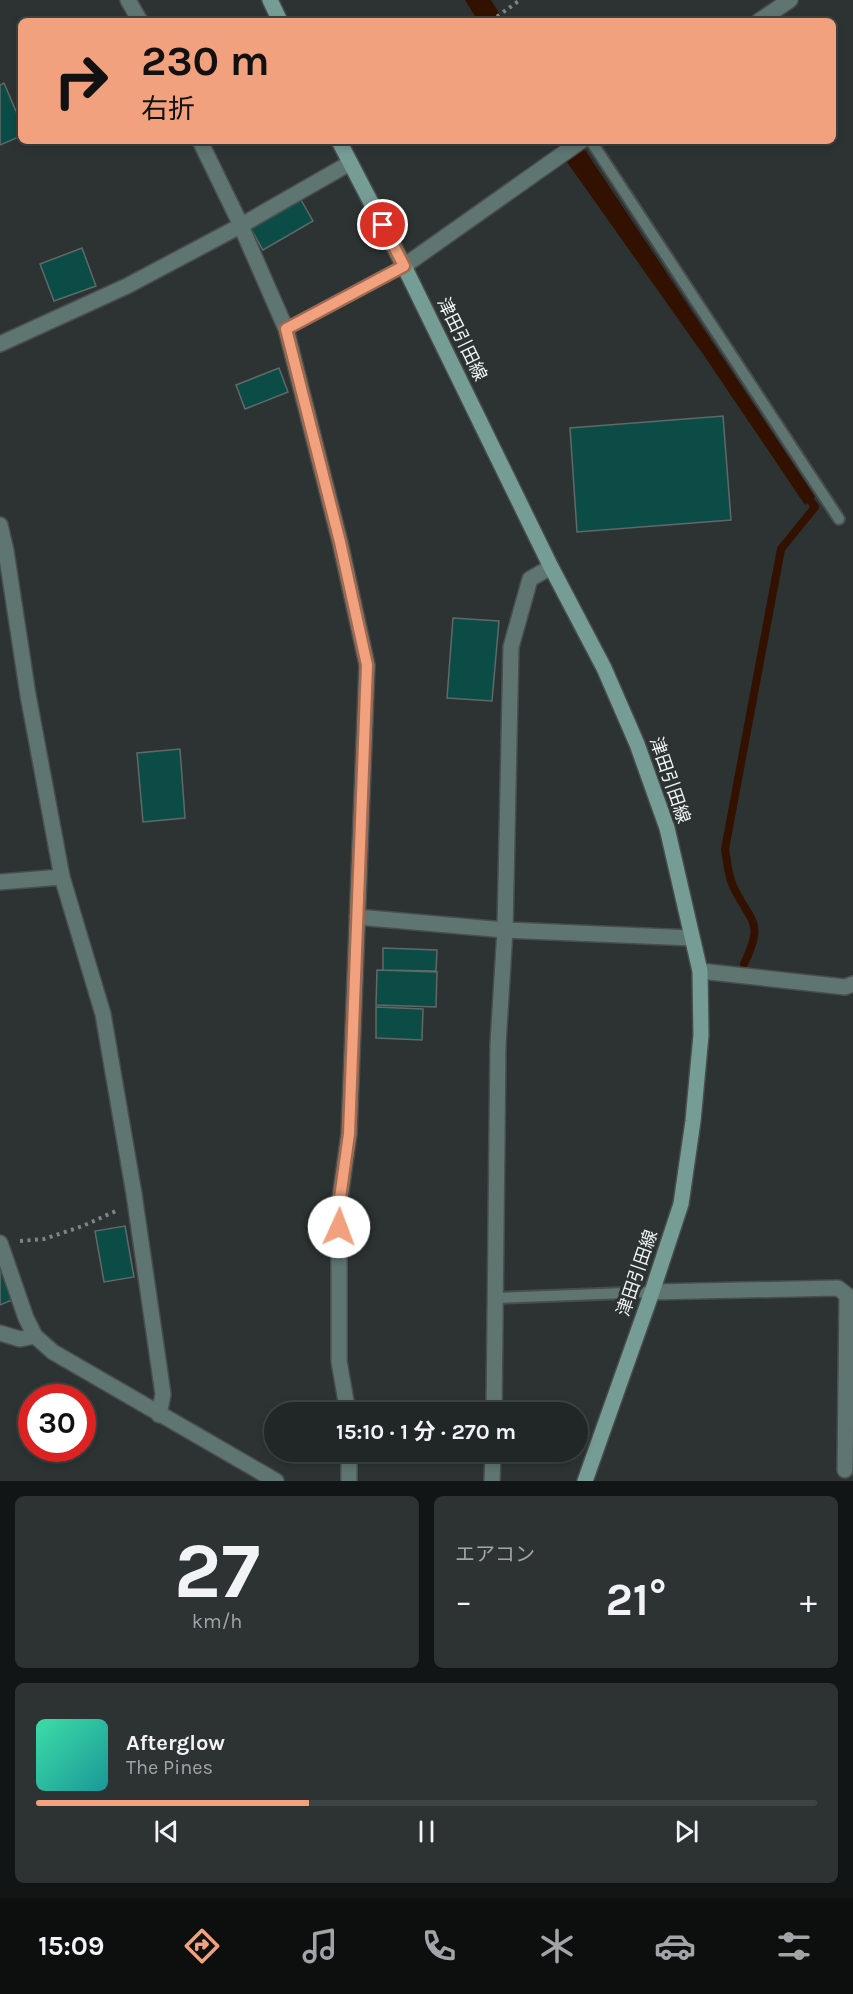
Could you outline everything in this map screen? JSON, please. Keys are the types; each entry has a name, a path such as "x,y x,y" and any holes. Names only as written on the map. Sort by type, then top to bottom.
{"main road":[{"path":"270,0 279,18"},
{"name":"津田引田線","path":"340,144 404,266 551,567 604,668 637,744 667,828 700,971 700,1035 693,1121 681,1204 585,1481"}],"street":[{"path":"128,0 138,18"},
{"path":"763,18 790,0"},
{"path":"201,144 286,329 340,542 367,665 349,1134 339,1205 339,1360 346,1402"},
{"path":"404,266 577,144"},
{"path":"0,344 128,286 350,164"},
{"path":"0,525 28,695 62,878 103,1014 136,1205 163,1394 159,1415"},
{"path":"494,1402 498,1044 505,930 511,647 530,579 551,567"},
{"path":"0,882 62,878"},
{"path":"357,916 505,930 692,938"},
{"path":"700,971 845,987 853,984"},
{"path":"0,1243 26,1318 35,1336 53,1352 276,1481"},
{"path":"652,1292 838,1288 847,1295 844,1470"},
{"path":"0,1333 20,1339 35,1336"},
{"path":"349,1462 349,1481"},
{"path":"492,1481 493,1462"}],"lane":[{"path":"593,144 839,519"},
{"path":"286,329 404,266"},
{"path":"496,1298 652,1292"}],"path":[{"path":"495,18 520,0"},
{"path":"0,1243 44,1239 136,1205"}],"shaded area":[{"path":"465,0 491,0 502,18 476,18"},
{"path":"554,144 581,144 815,497 805,505 705,357"}],"building":[{"path":"4,83 18,116 18,137 0,145 0,85"},
{"path":"301,200 313,221 263,250 251,229"},
{"path":"82,248 96,286 54,301 40,264"},
{"path":"279,368 288,392 245,409 236,385"},
{"path":"723,416 731,520 577,532 570,428"},
{"path":"453,618 499,621 492,701 447,698"},
{"path":"180,749 185,818 143,822 137,753"},
{"path":"383,948 437,950 436,971 383,970"},
{"path":"377,970 437,972 436,1007 376,1005"},
{"path":"376,1007 423,1009 422,1040 376,1038"},
{"path":"125,1226 134,1277 104,1282 95,1231"},
{"path":"0,1267 12,1300 0,1305"}],"waterway":[{"path":"744,964 754,939 753,923 731,882 725,849 781,549 815,507 806,494"}],"route":[{"path":"339,1227 339,1205 349,1134 367,665 340,542 286,329 404,266 383,225"}]}
